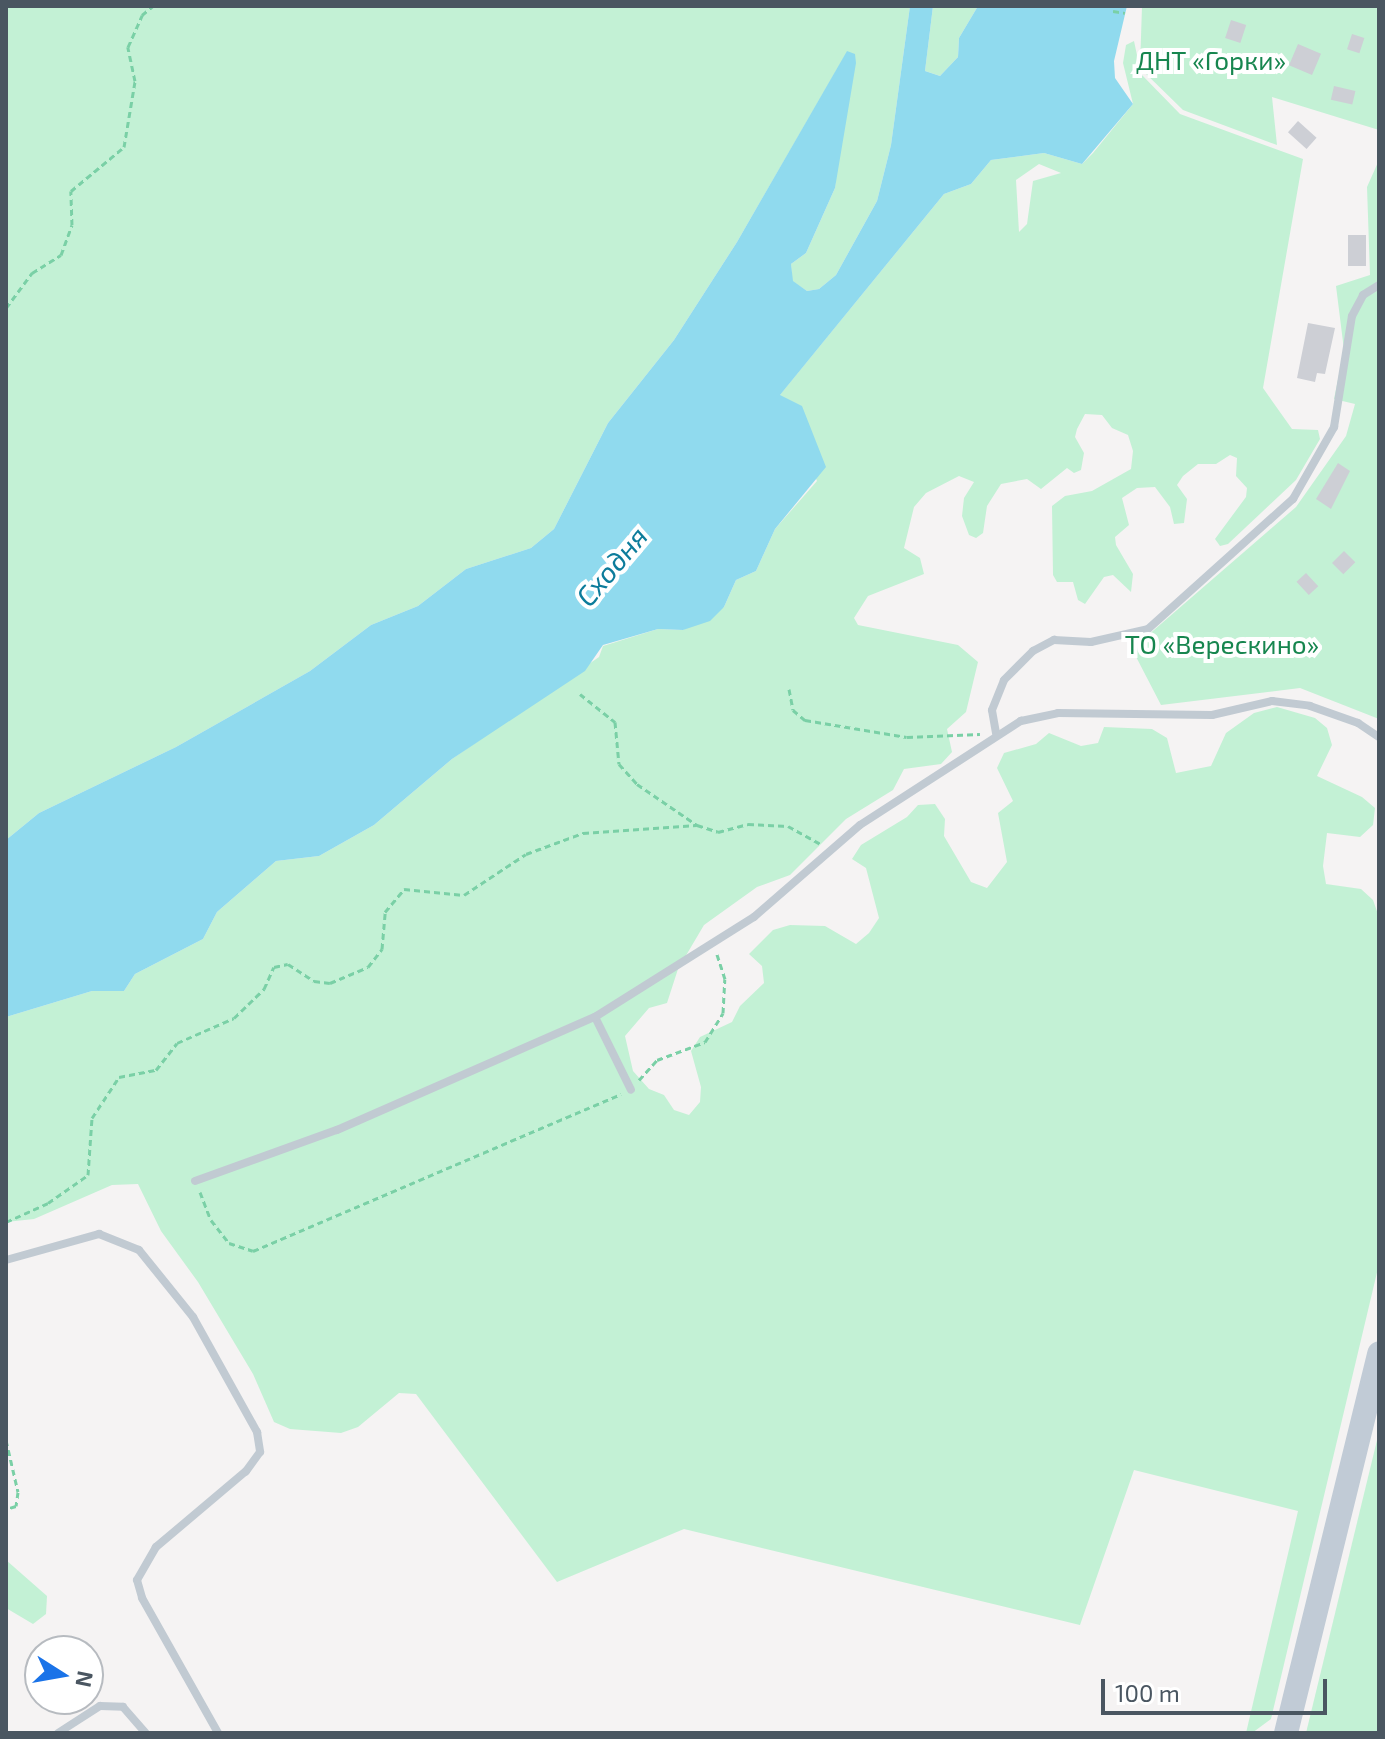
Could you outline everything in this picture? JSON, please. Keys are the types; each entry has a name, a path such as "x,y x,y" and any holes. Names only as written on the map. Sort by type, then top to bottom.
{"main road":[{"path":"1286,1733 1379,1353"}],"lane":[{"path":"996,733 992,710 1004,680 1033,651 1054,640 1091,642 1148,629 1293,499 1334,427 1352,316 1363,295 1379,285"},
{"path":"195,1181 337,1130 595,1017 754,917 860,825 996,733 1058,713 1212,715 1272,701 1310,706 1358,723 1379,737"},
{"path":"595,1017 631,1090"},
{"path":"6,1260 99,1234 139,1250 193,1317 257,1432 260,1452 246,1471 156,1547 137,1580 142,1598 218,1733"},
{"path":"58,1733 100,1706 123,1707 146,1733"}],"path":[{"path":"6,308 32,273 61,255 72,225 71,191 124,147 135,81 128,47 142,15 153,6"},
{"path":"1113,11 1125,13"},
{"path":"789,689 793,710 805,720 860,732 907,737 996,733"},
{"path":"580,694 615,722 619,764 637,784 697,825 718,832 748,824 788,826 807,832 831,851"},
{"path":"6,1222 48,1203 88,1175 92,1118 119,1077 156,1070 177,1043 234,1018 264,989 274,967 288,964 314,981 330,983 368,967 382,949 385,912 404,889 464,895 526,854 583,833 697,825"},
{"path":"195,1181 211,1220 229,1243 253,1251 631,1090 657,1060 705,1042 723,1013 725,979 713,943"},
{"path":"6,1440 18,1492 16,1506 6,1509"}],"green space":[{"path":"6,6 910,6 891,145 877,201 836,275 819,289 807,291 792,281 791,264 806,253 835,188 847,52 737,242 674,340 608,423 554,529 531,548 466,569 418,606 371,625 310,671 176,747 39,813 6,840"},
{"path":"933,6 978,6 959,38 958,57 940,76 925,71"},
{"name":"ДНТ «Горки»","path":"1142,6 1379,6 1379,130 1272,97 1277,145 1183,110 1140,68"},
{"path":"1134,41 1141,74 1180,114 1303,159 1263,388 1292,429 1318,430 1320,439 1296,480 1228,544 1220,546 1215,539 1246,497 1247,488 1236,476 1237,458 1230,455 1216,464 1198,464 1183,476 1177,485 1187,499 1184,523 1174,524 1170,507 1155,487 1137,488 1122,498 1129,525 1115,537 1116,545 1133,574 1131,592 1113,575 1104,577 1085,604 1078,600 1073,582 1057,582 1053,575 1052,506 1065,496 1092,491 1131,469 1133,451 1128,435 1112,428 1102,415 1085,414 1077,429 1075,437 1084,453 1081,470 1074,473 1067,468 1041,489 1027,479 1001,484 987,506 983,533 976,538 969,535 962,516 964,498 974,482 959,476 926,493 914,507 904,548 920,558 924,574 868,596 854,618 858,625 958,645 978,662 966,712 947,729 952,752 941,764 904,769 893,790 846,819 790,875 757,887 704,925 678,969 667,1003 649,1008 625,1036 633,1071 649,1089 664,1095 674,1110 689,1115 700,1102 701,1087 691,1051 700,1037 732,1022 740,1006 764,983 762,966 749,954 773,930 790,925 825,926 856,944 869,933 879,918 866,868 852,859 861,845 907,817 918,805 935,804 945,819 944,836 971,882 987,888 1007,862 998,813 1013,801 997,768 1004,753 1036,744 1049,733 1081,746 1098,743 1104,727 1152,729 1167,738 1176,773 1211,766 1226,733 1254,713 1277,707 1315,718 1327,728 1332,745 1317,776 1362,797 1375,808 1373,825 1360,837 1327,833 1323,866 1326,884 1361,889 1373,900 1379,917 1379,1264 1271,1719 1252,1733 1246,1733 1298,1511 1134,1470 1080,1625 684,1529 557,1582 416,1394 399,1393 358,1427 341,1433 290,1429 274,1422 253,1374 198,1282 161,1231 138,1184 112,1185 34,1219 6,1222 6,1017 92,991 124,991 135,974 203,939 217,912 276,861 319,856 374,825 452,759 599,657 603,646 658,629 683,630 724,607 736,580 756,571 775,529 817,481 779,396 944,194 971,184 991,160 1044,153 1082,164 1093,153 1133,104 1123,63 1126,45","holes":["1039,164 1061,173 1033,181 1027,224 1019,232 1016,180"]},
{"name":"ТО «Верескино»","path":"1379,160 1379,719 1300,688 1161,705 1132,649 1296,507 1346,436 1355,404 1334,399 1344,350 1336,286 1370,275 1367,187"},
{"path":"1379,1432 1379,1733 1306,1733"},
{"path":"6,1560 47,1596 46,1614 33,1624 6,1608"}],"water":[{"name":"Сходня","path":"910,6 933,6 925,71 940,76 958,57 959,38 978,6 1127,6 1114,61 1115,78 1133,104 1082,164 1044,153 991,160 971,184 944,194 780,395 802,406 826,467 775,529 756,571 736,580 724,607 710,621 683,630 658,629 603,645 585,671 452,759 374,825 319,856 276,861 217,912 203,939 135,974 124,991 92,991 6,1017 6,840 39,813 176,747 310,671 371,625 418,606 466,569 531,548 554,529 608,423 674,340 737,242 847,51 855,54 856,63 835,188 806,253 791,264 793,281 807,291 819,289 836,275 877,201 891,145"}],"building":[{"path":"1231,20 1246,25 1240,43 1225,38"},
{"path":"1352,34 1364,38 1359,53 1347,49"},
{"path":"1298,44 1321,54 1312,75 1289,65"},
{"path":"1334,86 1355,91 1352,105 1331,100"},
{"path":"1298,121 1317,138 1307,149 1288,132"},
{"path":"1348,235 1366,235 1366,266 1348,266"},
{"path":"1308,323 1335,328 1325,374 1317,373 1315,382 1297,378"},
{"path":"1338,463 1350,471 1331,509 1316,499"},
{"path":"1344,551 1355,562 1343,574 1332,563"},
{"path":"1306,573 1318,586 1309,595 1296,582"}]}
